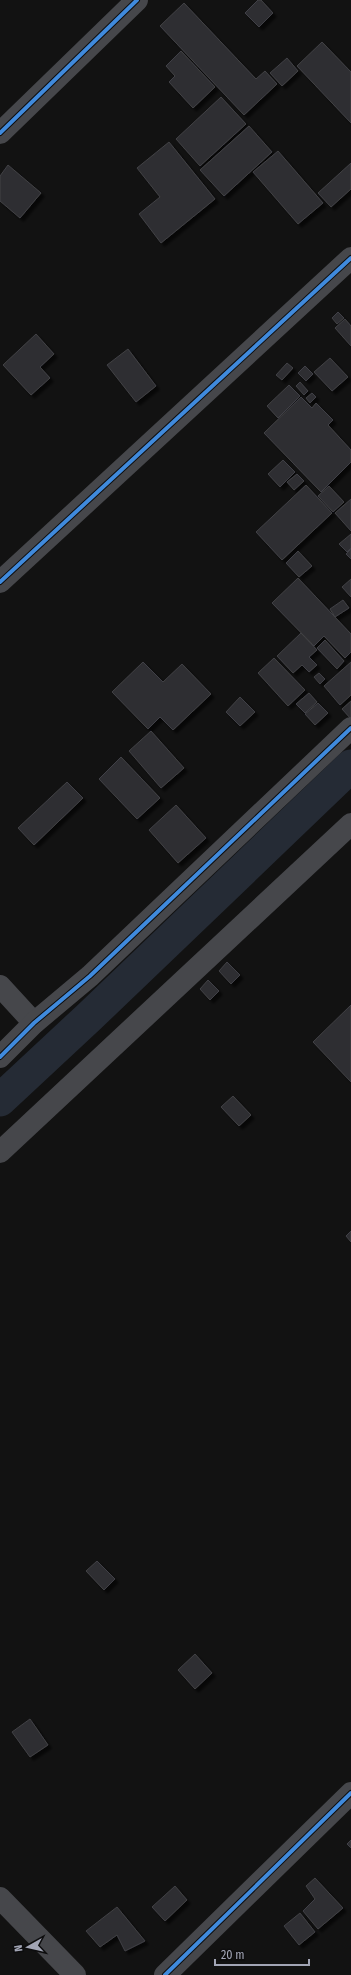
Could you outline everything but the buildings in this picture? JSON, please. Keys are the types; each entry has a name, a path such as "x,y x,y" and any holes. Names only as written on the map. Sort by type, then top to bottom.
{"street":[{"path":"0,133 137,0"},
{"path":"0,582 351,258"},
{"path":"0,1057 34,1023 90,976 351,728"},
{"path":"0,1152 351,824"},
{"path":"0,986 34,1023"},
{"path":"165,1975 351,1793"},
{"path":"0,1898 75,1975"}],"waterway":[{"path":"0,1100 88,1018 351,766"}],"cycle path":[{"path":"0,133 137,0"},
{"path":"0,582 351,258"},
{"path":"0,1057 34,1023 90,976 351,728"},
{"path":"165,1975 351,1793"}]}
